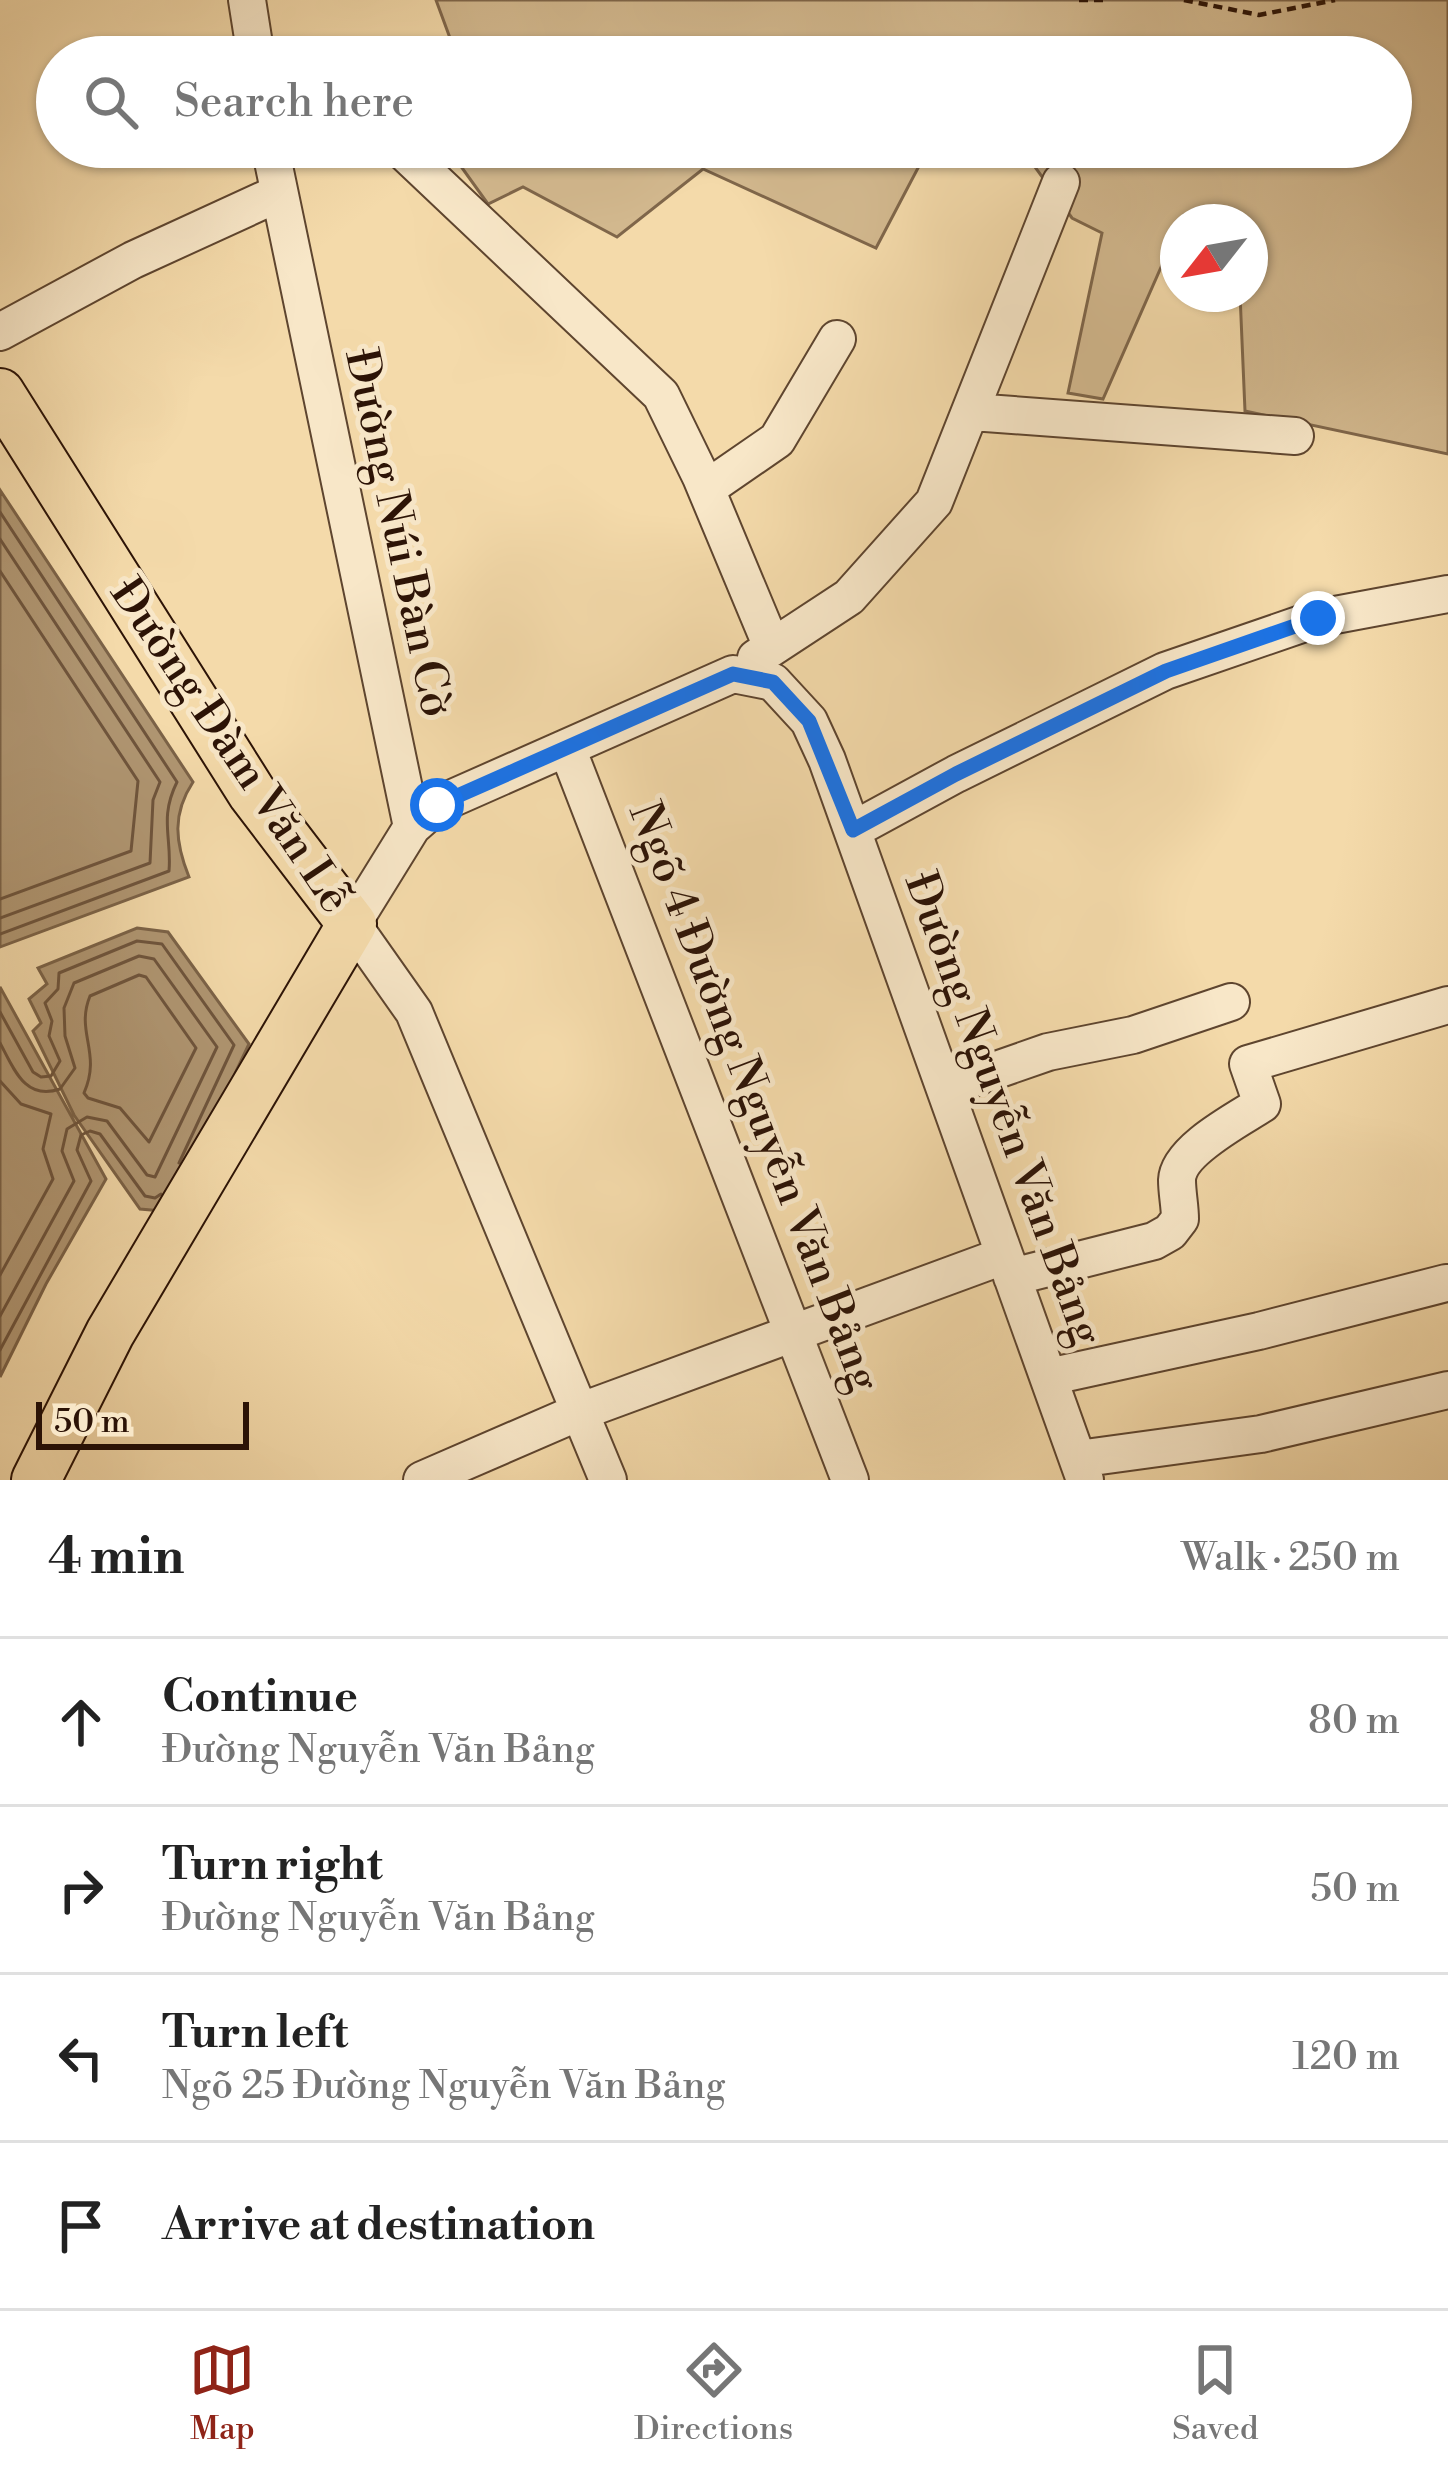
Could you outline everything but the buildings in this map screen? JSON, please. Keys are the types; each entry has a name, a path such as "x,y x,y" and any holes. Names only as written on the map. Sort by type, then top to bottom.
{"main road":[{"name":"Đường Đàm Văn Lễ","path":"0,392 252,793 352,924 110,1333 36,1480"}],"street":[{"path":"248,0 253,36"},
{"name":"Đường Núi Bàn Cờ","path":"273,168 412,827"},
{"path":"421,168 661,395 772,647"},
{"path":"608,1480 413,1012 352,924 412,827 437,805 733,674 849,597 934,502 1061,182"},
{"path":"0,332 133,260 277,194"},
{"path":"706,489 777,440 837,339"},
{"path":"972,412 1295,436"},
{"path":"853,830 1166,671 1318,618 1448,595"},
{"name":"Đường Nguyễn Văn Bảng","path":"733,674 773,682 809,721 853,830 1081,1469"},
{"name":"Ngõ 4 Đường Nguyễn Văn Bảng","path":"567,748 850,1480"},
{"path":"945,1088 1048,1052 1132,1035 1231,1002"},
{"path":"422,1480 579,1412 795,1333 1008,1266 1154,1241 1180,1220 1177,1179 1182,1163 1201,1144 1262,1104 1248,1064 1448,1005"},
{"path":"1048,1377 1259,1331 1446,1283"},
{"path":"1081,1469 1261,1434 1448,1390"}],"path":[{"path":"1079,0 1108,0"},
{"path":"1184,0 1259,15 1335,0"}],"shaded area":[{"path":"436,0 1448,0 1448,454 1245,411 1241,312 1268,312 1268,204 1160,204 1160,270 1103,399 1068,393 1102,233 1072,218 1036,168 1412,168 1412,36 449,36"},
{"path":"462,168 918,168 876,248 703,169 617,237 523,187 488,204"}],"water":[{"path":"0,490 193,782 178,828 189,877 0,947"},
{"path":"137,928 168,932 249,1044 179,1192 162,1211 140,1209 74,1115 33,1031 41,1023 29,999 47,984 38,968"},
{"path":"0,987 106,1179 0,1377"}],"route":[{"path":"437,805 733,674 773,682 809,721 853,830 1166,671 1318,618"}]}
